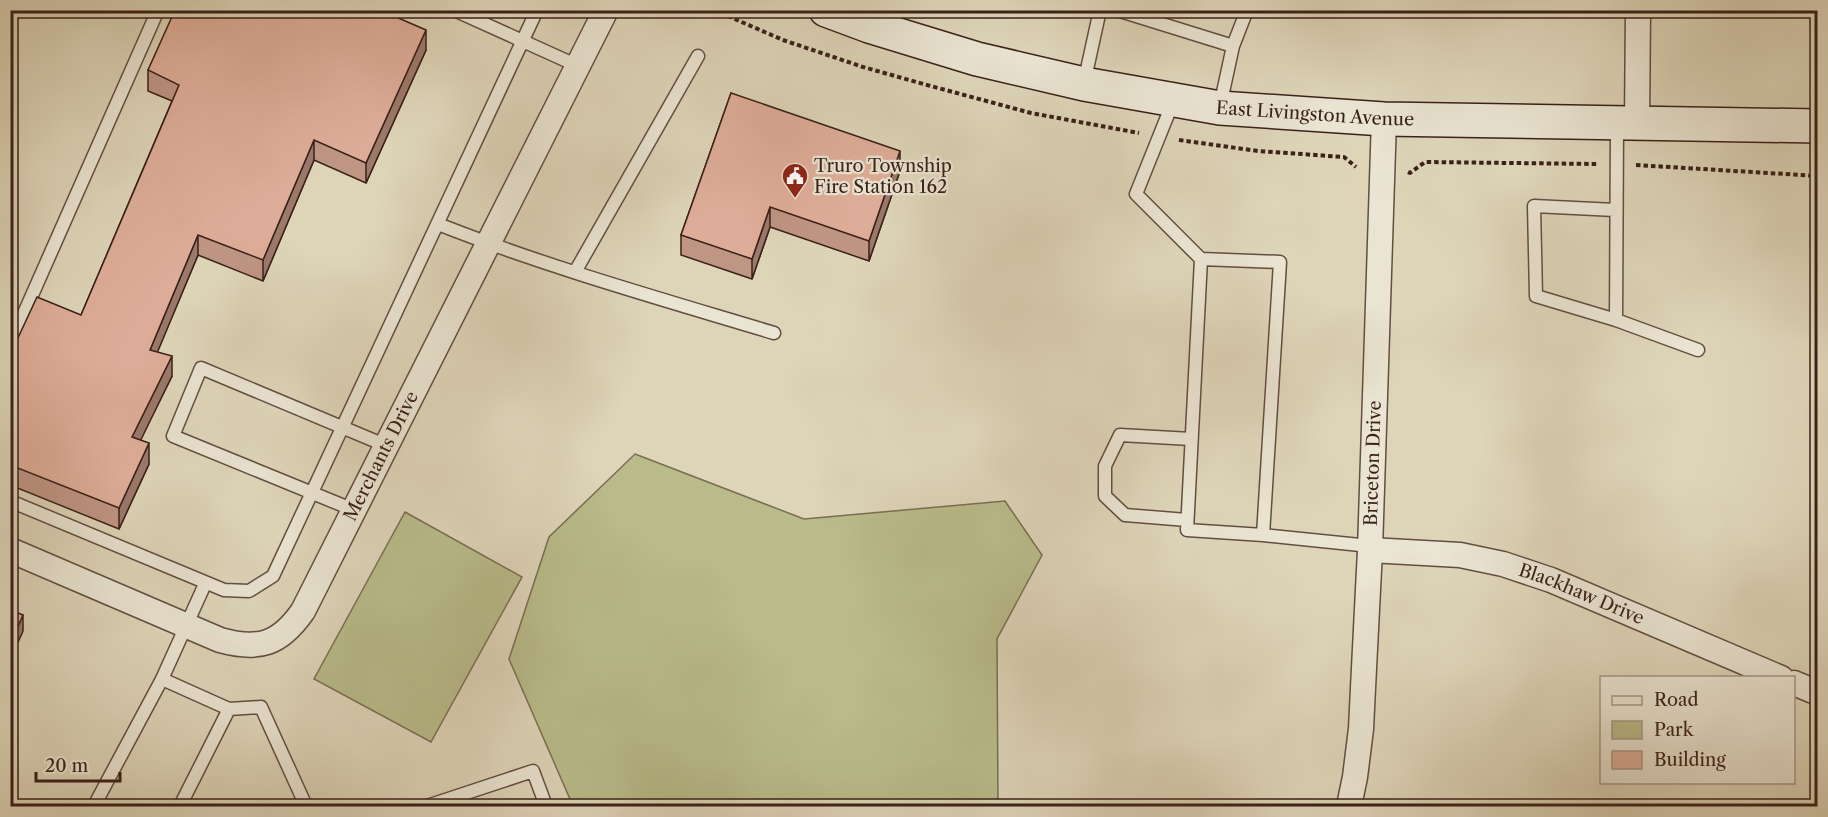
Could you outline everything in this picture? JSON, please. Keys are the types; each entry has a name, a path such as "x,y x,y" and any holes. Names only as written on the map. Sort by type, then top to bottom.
{"main road":[{"name":"East Livingston Avenue","path":"826,10 872,18 977,59 1084,84 1220,108 1384,119 1818,126"}],"street":[{"name":"Merchants Drive","path":"10,550 220,640 252,646 269,642 282,635 303,611 606,10"},
{"path":"1627,123 1638,10"},
{"name":"Briceton Drive","path":"1348,807 1355,777 1361,729 1370,548 1384,119"},
{"name":"Blackhaw Drive","path":"1370,548 1460,555 1503,564 1551,580 1776,676"},
{"path":"1795,683 1818,693"}],"lane":[{"path":"10,345 158,10"},
{"path":"454,10 578,66"},
{"path":"10,501 224,590 249,591 273,576 537,10"},
{"path":"1084,84 1100,10"},
{"path":"1117,10 1233,46"},
{"path":"1220,108 1233,46 1247,10"},
{"path":"575,272 698,56"},
{"path":"1173,100 1136,194 1201,259 1280,262 1263,535"},
{"path":"1616,320 1615,210 1627,123"},
{"path":"1615,210 1534,206 1536,296 1616,320 1698,350"},
{"path":"438,224 489,244 575,272 774,333"},
{"path":"1201,259 1187,530 1263,535 1370,548"},
{"path":"354,510 173,436 201,368 387,446"},
{"path":"1187,520 1125,515 1105,496 1104,466 1120,435 1191,439"},
{"path":"94,807 162,679 205,584"},
{"path":"162,679 229,709 261,707 306,807"},
{"path":"180,807 229,709"},
{"path":"427,807 533,771 546,807"}],"green space":[{"path":"635,454 804,519 1005,501 1042,555 997,639 998,806 573,806 509,659 549,537"},
{"path":"405,512 522,577 431,742 314,679"}],"building":[{"path":"175,10 380,10 426,30 366,163 314,140 263,260 198,235 150,350 172,356 132,437 149,443 119,508 10,465 10,355 37,297 81,315 179,85 148,70"},
{"name":"Truro Township Fire Station 162","path":"731,93 900,151 869,241 770,207 752,259 681,235"},
{"path":"10,610 23,615 10,644"}],"place":[{"name":"Truro Township Fire Station 162","path":"795,199"}]}
